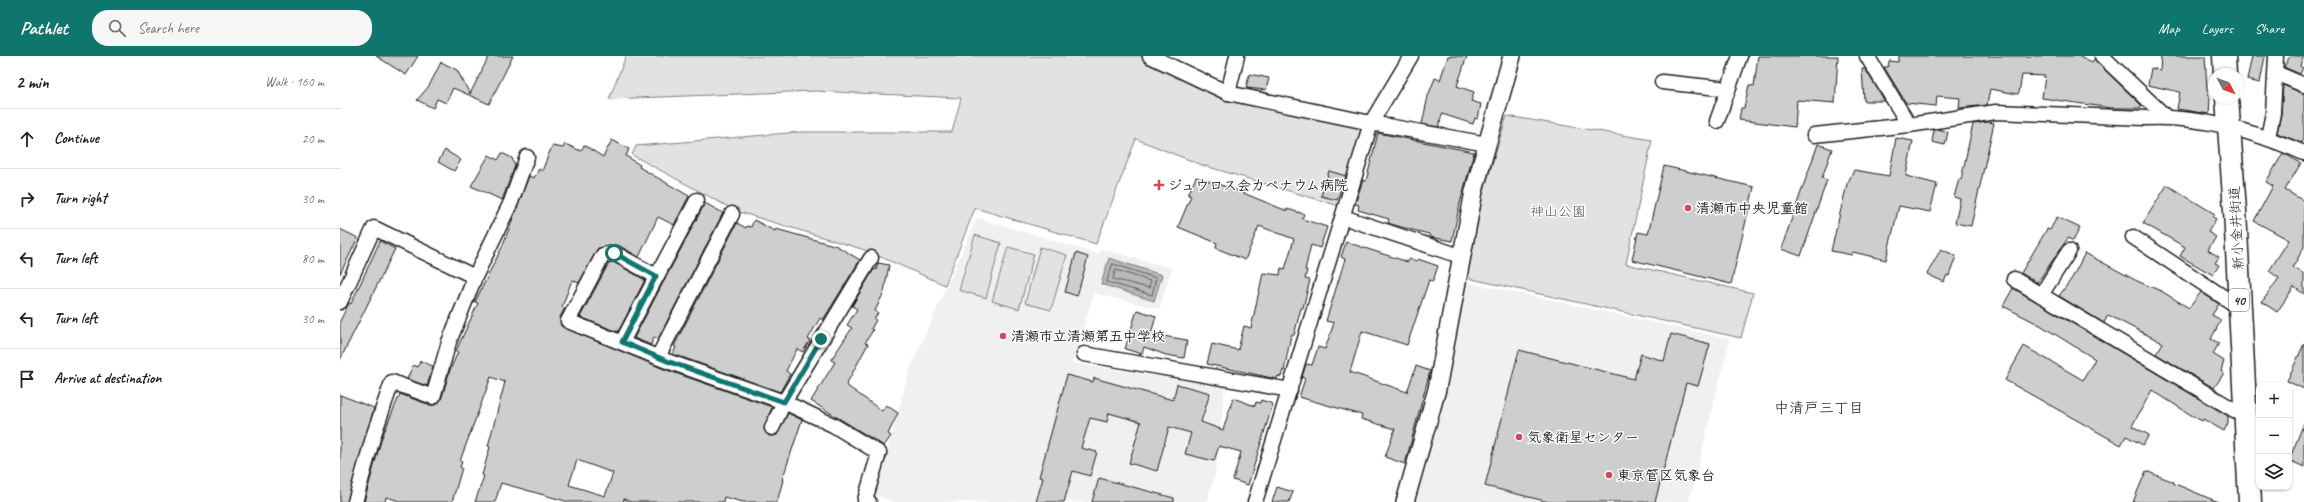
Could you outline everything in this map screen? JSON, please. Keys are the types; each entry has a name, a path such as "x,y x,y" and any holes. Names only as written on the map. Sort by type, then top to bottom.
{"main road":[{"path":"2224,56 2225,68"},
{"name":"新小金井街道","path":"2227,104 2235,211 2250,502"}],"street":[{"path":"1150,56 1228,93 1371,123 1487,144"},
{"path":"1228,93 1237,56"},
{"path":"1255,502 1371,123 1411,56"},
{"path":"1405,502 1437,389 1460,256 1474,191 1512,56"},
{"path":"1717,121 1740,56"},
{"path":"1867,56 1909,125"},
{"path":"2102,56 2166,117"},
{"path":"2268,137 2273,113 2276,56"},
{"path":"2276,73 2304,85"},
{"path":"1662,82 1728,89"},
{"path":"1814,135 1909,125 1996,112 2145,118 2166,117 2228,126 2268,137 2304,153"},
{"path":"355,502 374,434 392,382 433,397 449,342 475,277 511,202 527,157"},
{"path":"622,342 696,200"},
{"path":"658,357 732,214"},
{"path":"1342,217 1460,256"},
{"path":"340,302 374,228 475,277"},
{"path":"2134,237 2240,308"},
{"path":"2041,295 2068,251"},
{"path":"656,276 614,253 603,255 568,321 658,357 784,402 833,425 879,454 865,500 869,502"},
{"path":"772,428 784,402 871,258"},
{"path":"2014,279 2246,417"},
{"path":"1084,354 1290,390"}],"shaded area":[{"name":"清瀬市立清瀬第五中学校","path":"977,218 1098,254 1101,249 1172,268 1159,309 1094,293 1072,363 1225,386 1216,469 1207,502 894,502 875,495 910,369"},
{"path":"1467,282 1730,339 1689,502 1415,502 1442,406"}],"green space":[{"path":"626,56 1139,56 1175,76 1224,98 1365,127 1339,206 1202,165 1136,139 1096,244 975,208 945,285 865,250 736,211 632,155 636,146 800,132 952,132 961,98 815,91 609,99"},
{"name":"神山公園","path":"1507,116 1652,140 1626,264 1753,293 1741,338 1467,278 1483,194"},
{"path":"975,235 1001,243 986,298 959,290"},
{"path":"1008,247 1034,254 1019,309 992,301"},
{"path":"1040,247 1067,255 1051,310 1025,303"}],"water":[{"path":"1109,258 1162,275 1154,301 1101,284"}],"building":[{"path":"376,56 418,56 406,75"},
{"path":"489,56 513,56 489,104 453,88 446,103 437,99 433,108 417,100 429,86 441,62 457,70 470,94"},
{"path":"1448,56 1467,56 1457,86 1474,92 1471,101 1481,104 1478,119 1475,118 1473,124 1442,114 1439,127 1422,124 1428,96 1435,78 1440,80"},
{"path":"1758,56 1838,56 1835,103 1797,100 1795,127 1739,120 1741,108 1744,108 1749,85 1754,86"},
{"path":"1899,56 2080,56 2092,62 2094,59 2141,105 2141,108 2111,108 2042,98 2045,76 2022,75 2019,93 2017,94 1990,89 1987,105 1959,108 1960,98 1937,96 1936,106 1906,103 1884,67 1888,67 1889,61 1898,62"},
{"path":"2161,56 2205,56 2208,104 2210,104 2209,114 2177,109 2180,92 2148,85 2151,68 2160,70"},
{"path":"2252,56 2265,56 2260,83 2247,80"},
{"path":"2290,56 2304,56 2300,66 2303,68 2300,74 2284,67"},
{"path":"1862,69 1865,69 1885,101 1864,101"},
{"path":"1249,74 1269,78 1266,90 1246,88"},
{"path":"2283,85 2304,94 2304,139 2302,143 2277,133 2281,114"},
{"path":"1988,122 1994,123 1971,226 1955,223 1960,199 1954,197 1959,179 1961,180 1973,124"},
{"path":"1938,129 1948,132 1945,145 1932,142 1934,130"},
{"path":"1378,133 1474,152 1460,203 1452,241 1430,237 1429,234 1388,223 1389,219 1358,210 1359,205 1355,204 1363,180 1366,181"},
{"path":"1896,138 1913,141 1906,176 1937,184 1930,212 1899,206 1886,260 1853,252 1852,255 1831,251 1847,184 1854,170 1889,176"},
{"path":"612,140 629,149 626,156 640,165 639,167 689,196 674,225 658,217 639,257 618,245 598,248 579,283 572,280 562,307 565,308 560,317 561,326 664,369 772,407 764,428 769,436 777,435 788,413 802,420 782,480 777,502 743,502 724,497 723,502 631,502 624,499 623,502 569,502 501,483 495,502 475,502 484,476 482,475 490,447 488,446 505,382 491,377 460,461 462,462 460,467 462,468 452,502 403,502 386,497 385,502 364,502 382,437 400,394 430,405 435,405 441,400 450,370 458,352 456,351 478,303 475,302 502,247 529,176 534,178 539,169 542,171 552,146 563,148 565,144 581,151 584,145 603,157","holes":["577,460 613,473 605,496 569,485"]},
{"path":"1818,144 1832,149 1822,178 1827,180 1801,256 1781,249"},
{"path":"445,150 461,160 454,171 438,162"},
{"path":"502,153 512,158 515,166 502,200 471,186 489,155 498,160"},
{"path":"2283,153 2301,163 2285,190 2304,201 2304,247 2293,267 2304,274 2304,294 2294,287 2277,312 2262,302 2279,278 2269,271 2289,240 2254,221 2273,186 2266,182"},
{"path":"1664,166 1754,187 1731,284 1632,260 1638,232 1648,234"},
{"path":"1329,171 1346,176 1337,200 1321,196"},
{"path":"1196,177 1236,190 1287,211 1287,209 1304,214 1302,219 1327,227 1320,248 1311,245 1305,270 1307,270 1305,279 1310,280 1303,308 1301,308 1294,335 1291,335 1284,371 1283,370 1281,377 1278,376 1277,379 1207,364 1212,344 1238,350 1244,326 1251,328 1263,273 1280,275 1281,268 1285,269 1294,239 1259,226 1245,260 1216,248 1217,243 1178,227 1191,196 1188,195"},
{"path":"2167,185 2215,214 2213,217 2216,219 2208,232 2216,237 2208,250 2219,257 2215,263 2219,265 2213,275 2180,256 2185,247 2143,223"},
{"path":"705,203 723,213 658,339 654,337 651,345 634,338"},
{"path":"2057,217 2080,228 2073,241 2068,238 2037,283 2021,273 2047,229 2050,230"},
{"path":"754,220 775,231 776,229 837,246 860,260 823,320 820,318 808,339 810,340 803,352 797,349 786,371 790,374 780,392 673,354 676,347 674,346 737,223 746,228 747,226 751,227"},
{"path":"340,229 358,238 340,274"},
{"path":"380,241 395,249 340,360 340,321 349,303 351,304"},
{"path":"1346,242 1408,262 1409,259 1417,261 1418,259 1438,266 1433,281 1429,280 1407,345 1362,331 1350,372 1407,392 1416,366 1430,371 1405,464 1385,457 1395,429 1361,419 1362,415 1299,397 1305,379 1302,377 1306,364 1312,365 1318,347 1325,349 1334,323 1326,321 1345,259 1341,257"},
{"path":"1941,249 1956,256 1949,276 1947,275 1944,282 1927,274"},
{"path":"1076,253 1088,257 1077,296 1065,292"},
{"path":"2085,253 2137,281 2161,291 2189,308 2201,292 2219,304 2212,315 2221,320 2211,339 2219,343 2213,354 2224,361 2221,371 2224,373 2214,388 2156,354 2163,343 2108,315 2104,323 2059,296 2072,278"},
{"path":"613,262 645,280 618,332 580,317 609,263"},
{"path":"878,263 889,265 884,292 875,311 878,313 874,319 876,320 871,329 873,330 865,343 868,344 846,385 882,411 886,405 898,413 888,434 891,436 884,446 811,401 835,362 831,360 852,328 847,325 857,309 852,306 874,269 876,270"},
{"path":"2013,288 2228,416 2228,423 2224,431 2203,419 2202,421 2191,415 2152,390 2132,426 2149,435 2143,445 2126,436 2121,445 2005,380 2024,346 2083,380 2095,359 2040,325 2003,306"},
{"path":"1137,310 1156,316 1151,334 1187,340 1184,358 1166,355 1144,347 1142,354 1125,349"},
{"path":"1671,334 1710,344 1698,386 1686,383 1655,502 1549,502 1485,486 1519,350 1634,379 1641,354 1664,361"},
{"path":"2304,344 2304,389 2292,382 2287,381"},
{"path":"420,361 433,366 427,386 407,379 413,365 418,367"},
{"path":"1067,375 1093,382 1094,378 1173,400 1177,384 1210,393 1201,422 1223,430 1233,398 1255,406 1256,402 1260,403 1261,400 1273,404 1248,485 1233,480 1241,452 1219,446 1214,461 1185,454 1191,433 1169,427 1157,471 1129,463 1141,422 1109,413 1107,422 1090,418 1081,448 1097,452 1090,476 1073,471 1064,502 1036,502 1043,478 1039,477"},
{"path":"340,395 374,408 347,502 340,502"},
{"path":"2304,423 2304,467 2292,461 2292,453"},
{"path":"2146,471 2174,482 2173,483 2218,502 2133,502"},
{"path":"1099,478 1174,498 1174,502 1092,502"},
{"path":"1277,487 1293,492 1289,502 1272,502"}],"place":[{"name":"ジュウロス会カペナウム病院","path":"1159,185"},
{"name":"清瀬市中央児童館","path":"1688,208"},
{"name":"清瀬市立清瀬第五中学校","path":"1003,336"},
{"name":"気象衛星センター","path":"1519,437"},
{"name":"東京管区気象台","path":"1609,475"}],"district":[{"name":"中清戸三丁目","path":"1819,408"}],"route":[{"path":"614,253 656,276 622,342 667,361 784,402 821,339"}]}
